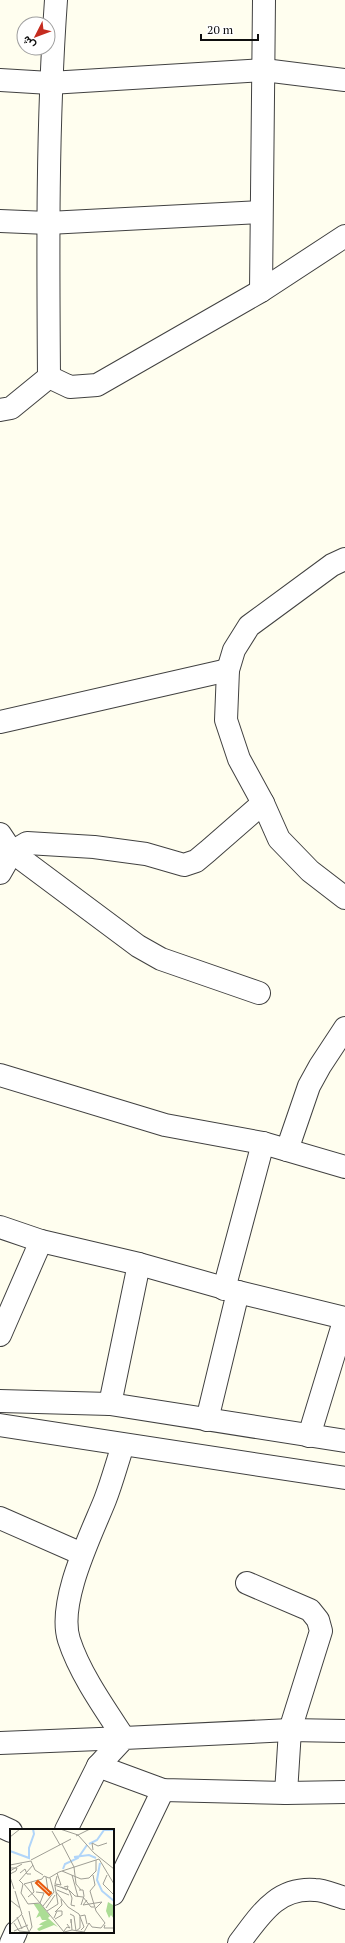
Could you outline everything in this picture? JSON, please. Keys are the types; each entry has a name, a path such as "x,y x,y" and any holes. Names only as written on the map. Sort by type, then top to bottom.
{"street":[{"path":"49,377 48,224 50,82 56,0"},
{"path":"261,291 264,0"},
{"path":"0,80 50,82 264,70 345,80"},
{"path":"0,221 48,224 261,212"},
{"path":"49,377 70,387 97,385 261,291 345,236"},
{"path":"0,410 11,408 49,377"},
{"path":"345,559 332,565 249,626 234,650 228,670 226,720 239,759 263,803 279,839 310,871 345,898"},
{"path":"0,722 228,670"},
{"path":"0,873 12,852 27,843 146,854 184,865 196,861 263,803"},
{"path":"0,834 12,852 138,946 161,959 259,993"},
{"path":"287,1150 309,1086 320,1066 344,1031"},
{"path":"0,1075 165,1125 263,1144 345,1167"},
{"path":"207,1420 231,1290 263,1144"},
{"path":"0,1227 42,1241 139,1264 231,1290 345,1318 309,1436"},
{"path":"0,1335 42,1241"},
{"path":"110,1404 139,1264"},
{"path":"0,1401 110,1404 345,1441"},
{"path":"0,1425 345,1478"},
{"path":"123,1445 105,1499 82,1554 70,1599 67,1627 69,1640 99,1700 124,1738"},
{"path":"0,1518 82,1554"},
{"path":"247,1583 310,1610 318,1620 321,1631 290,1730 286,1793"},
{"path":"0,1743 290,1730 345,1731"},
{"path":"66,1829 98,1766 124,1738"},
{"path":"98,1766 163,1790 286,1793 345,1792"},
{"path":"114,1892 163,1790"},
{"path":"0,1826 10,1831"},
{"path":"239,1943 275,1900 287,1894 316,1890 345,1898"},
{"path":"11,1943 16,1933"}]}
